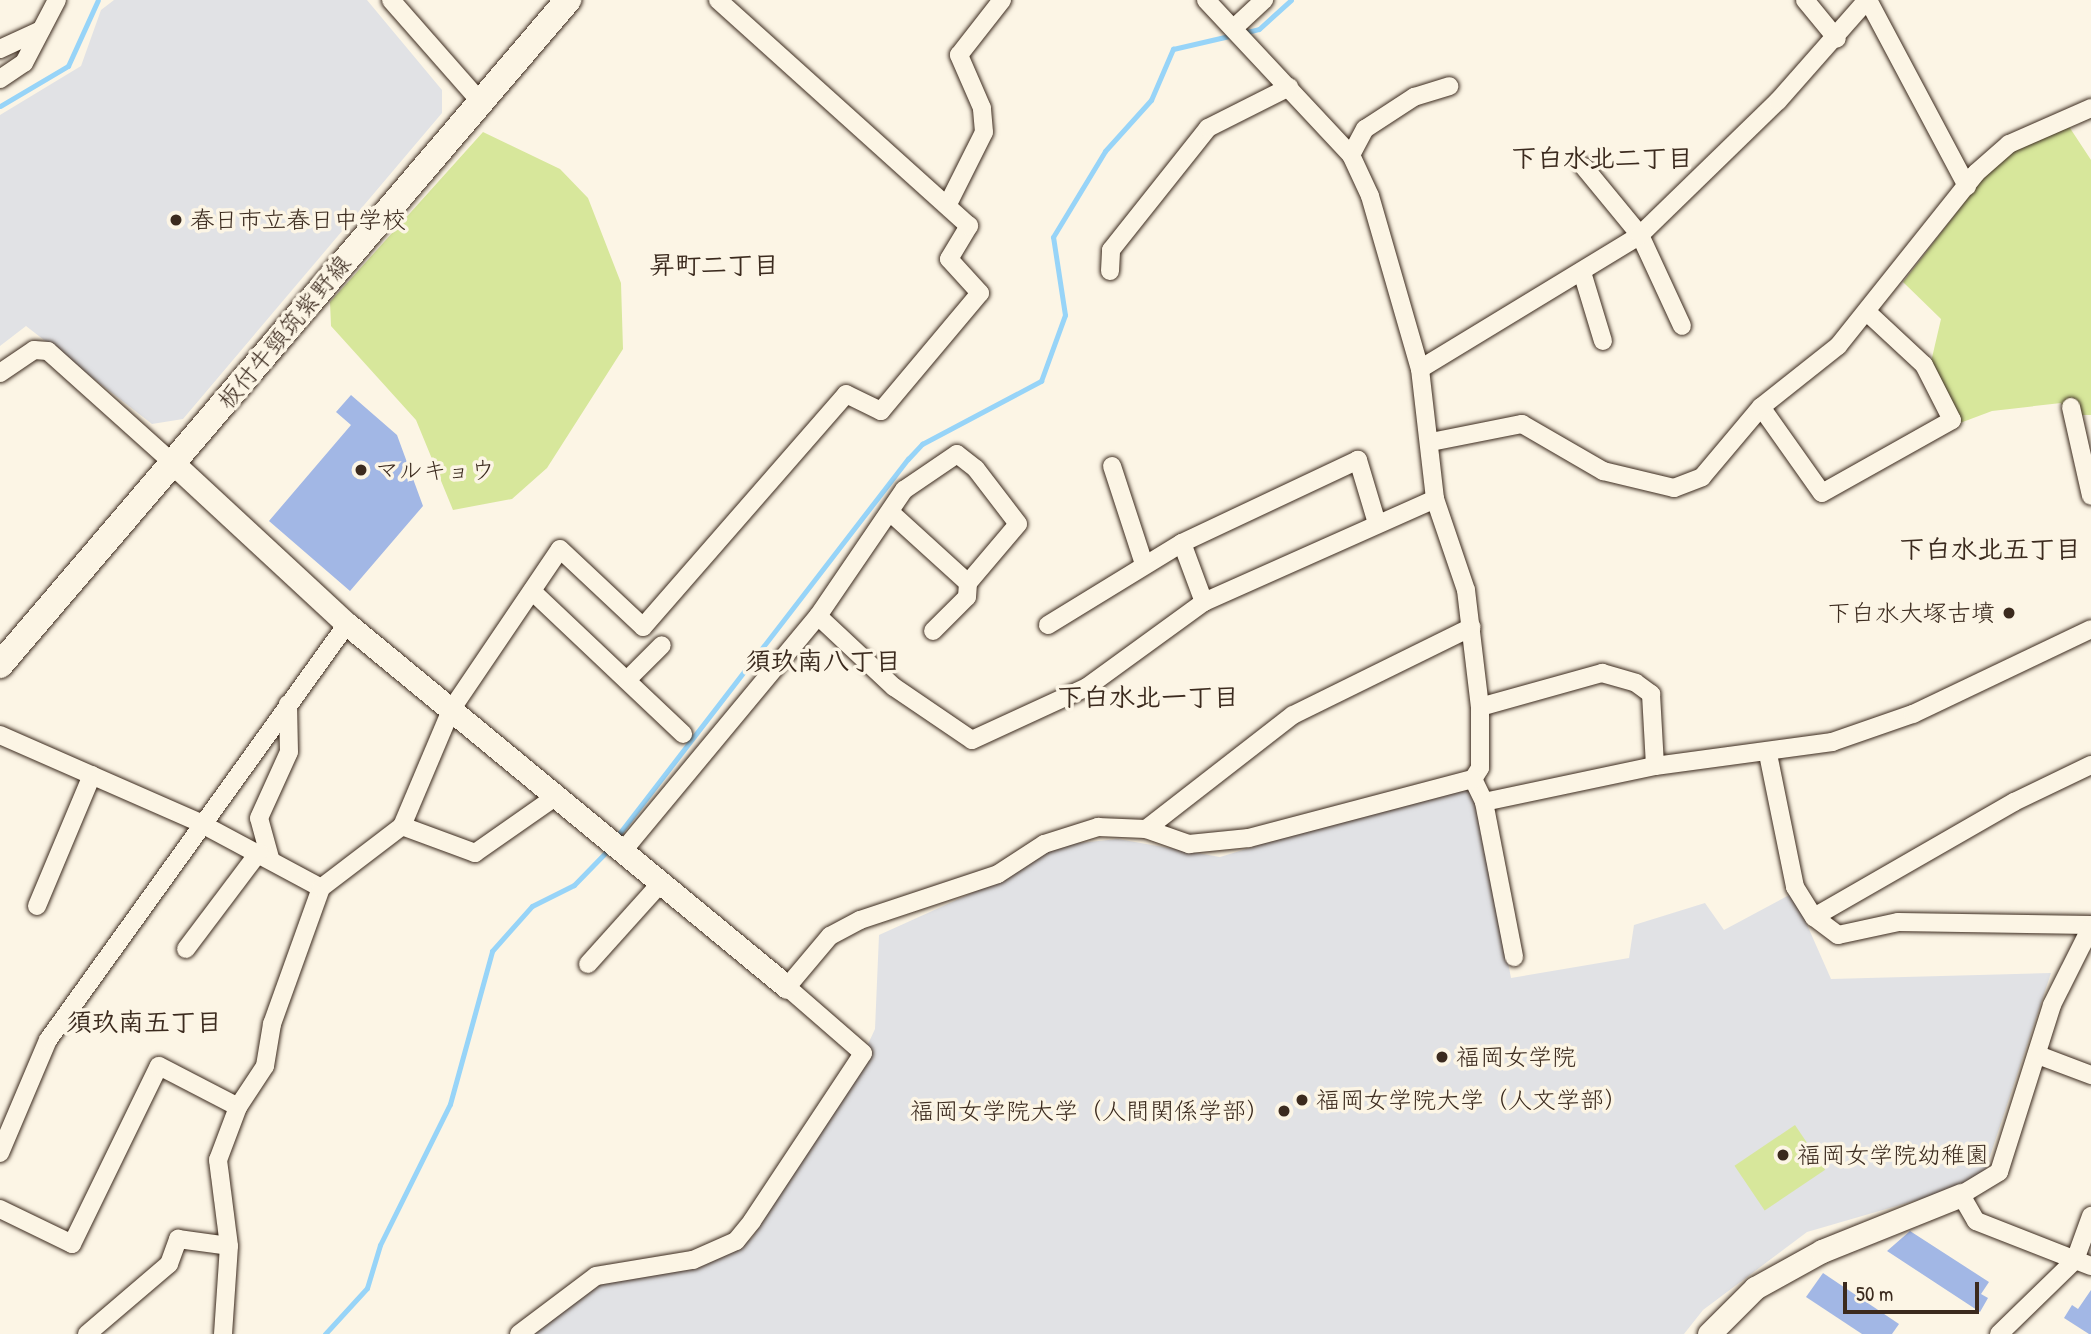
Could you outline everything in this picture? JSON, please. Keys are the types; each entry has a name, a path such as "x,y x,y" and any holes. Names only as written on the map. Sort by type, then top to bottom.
{"main road":[{"name":"板付牛頸筑紫野線","path":"0,665 174,464 479,100 568,0"}],"street":[{"path":"0,79 24,63 57,0"},
{"path":"391,0 479,100"},
{"path":"223,1334 229,1246 218,1160 238,1107 265,1066 272,1024 321,888 402,826 452,710 560,550 643,627 846,394 881,411 893,401 980,293 949,259 969,226 948,204 718,0"},
{"path":"948,204 984,132 982,108 958,55 1002,0"},
{"path":"787,987 830,936 860,920 944,895 1066,837 1098,827 1146,830 1189,844 1249,838 1473,779 1480,768 1480,707 1466,590 1435,499 1431,442 1420,369 1370,196 1351,155 1235,27 1206,0"},
{"path":"1235,27 1264,0"},
{"path":"1805,0 1838,39"},
{"path":"1420,369 1640,235 1838,39 1867,0 1967,186"},
{"path":"0,49 41,30"},
{"path":"1351,155 1366,129 1414,97 1449,86"},
{"path":"1110,271 1111,250 1208,128 1289,87"},
{"path":"1431,442 1522,424 1603,471 1674,488 1702,477 1761,407 1838,346 1967,186 2009,144 2091,108"},
{"path":"1584,167 1640,235 1682,326"},
{"path":"1582,272 1603,341"},
{"path":"1761,407 1822,493 1952,420 1924,365 1867,312"},
{"path":"0,373 34,350 48,352 347,624 787,987 863,1053 736,1241 693,1260 596,1276 520,1334"},
{"path":"2071,407 2091,496"},
{"path":"622,852 818,616 904,490 957,454 976,469 1018,524 968,583 967,597 933,631"},
{"path":"1048,625 1182,543 1358,460 1376,520"},
{"path":"1112,466 1144,564"},
{"path":"818,616 894,687 972,740 1087,687 1203,602 1376,520 1435,499"},
{"path":"890,512 968,583"},
{"path":"1182,543 1203,602"},
{"path":"532,591 683,734"},
{"path":"0,1153 48,1040 200,823 347,624"},
{"path":"1146,830 1293,715 1472,627"},
{"path":"1484,802 1656,766 1768,754 1832,742 1913,714 2091,629"},
{"path":"627,680 662,645"},
{"path":"1480,707 1602,673 1636,682 1651,694 1656,766"},
{"path":"186,949 265,855 259,818 289,752 288,704"},
{"path":"0,734 200,823 265,855 321,888"},
{"path":"1710,1334 1755,1287 1822,1251 1961,1195 1999,1172 2052,1004 2091,926 1898,922 1838,936 1814,918 1795,887 1768,754"},
{"path":"1814,918 2014,802 2091,765"},
{"path":"37,906 92,775"},
{"path":"1473,779 1484,802 1514,957"},
{"path":"402,826 475,853 555,797"},
{"path":"587,964 660,883"},
{"path":"2038,1055 2091,1075"},
{"path":"0,1209 72,1244 159,1066 238,1107"},
{"path":"1961,1195 1976,1221 2083,1263"},
{"path":"1999,1334 2083,1263 2091,1216"},
{"path":"88,1334 169,1264 178,1239 229,1246"}],"shaded area":[{"name":"春日市立春日中学校","path":"114,0 367,0 442,90 442,113 183,419 152,424 26,326 0,346 0,115 81,66 101,10"},
{"name":"福岡女学院","path":"1458,784 1477,795 1511,978 1629,958 1634,925 1705,903 1724,930 1793,893 1831,979 2051,973 1984,1174 1962,1187 1807,1232 1703,1310 1684,1334 530,1334 600,1285 721,1257 752,1238 849,1085 875,1029 879,935 1014,874 1059,845 1118,839 1220,857"}],"green space":[{"path":"2068,125 2091,160 2091,415 2066,415 2061,403 1992,411 1960,423 1931,362 1941,319 1903,282 1981,181 2012,150"},
{"path":"483,132 560,169 588,198 621,283 623,349 547,468 512,499 453,510 416,420 331,326 330,302"},
{"path":"1795,1125 1825,1170 1765,1211 1734,1166"}],"building":[{"name":"マルキョウ","path":"351,395 397,435 423,506 350,591 269,521 351,425 336,412"},
{"path":"1910,1231 1989,1282 1981,1294 1988,1298 1980,1312 1887,1251"},
{"path":"1823,1273 1899,1324 1892,1334 1862,1334 1806,1297"},
{"path":"2091,1290 2089,1334 2064,1318 2072,1305 2078,1309"}],"waterway":[{"path":"0,106 68,66 98,0"},
{"path":"1243,33 1259,29 1291,0"},
{"path":"615,839 908,459 922,444 1041,381 1065,315 1053,237 1105,151 1151,100 1173,49 1233,35"},
{"path":"325,1334 367,1288 380,1245 450,1104 492,951 532,906 574,885 610,848"}],"place":[{"name":"春日市立春日中学校","path":"176,220"},
{"name":"マルキョウ","path":"361,470"},
{"name":"下白水大塚古墳","path":"2009,613"},
{"name":"福岡女学院","path":"1442,1057"},
{"name":"福岡女学院大学（人文学部）","path":"1302,1100"},
{"name":"福岡女学院大学（人間関係学部）","path":"1284,1111"},
{"name":"福岡女学院幼稚園","path":"1783,1155"}],"district":[{"name":"下白水北二丁目","path":"1602,158"},
{"name":"昇町二丁目","path":"714,265"},
{"name":"下白水北五丁目","path":"1990,549"},
{"name":"須玖南八丁目","path":"823,661"},
{"name":"下白水北一丁目","path":"1148,697"},
{"name":"須玖南五丁目","path":"144,1022"}]}
